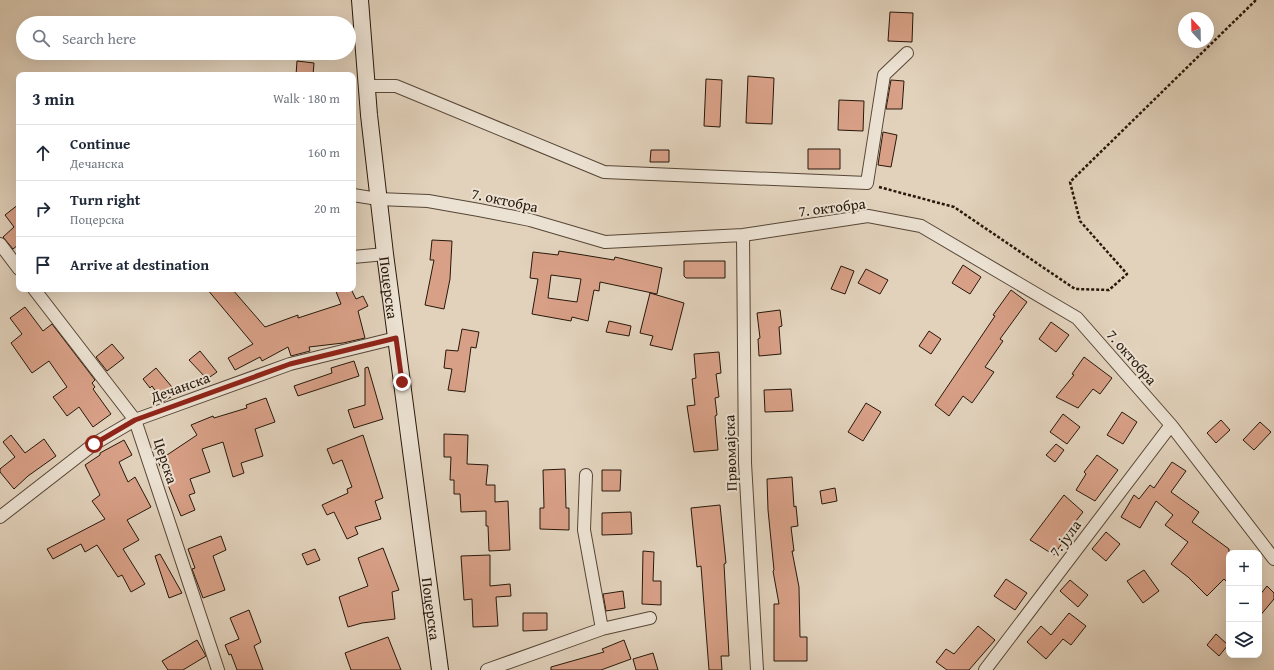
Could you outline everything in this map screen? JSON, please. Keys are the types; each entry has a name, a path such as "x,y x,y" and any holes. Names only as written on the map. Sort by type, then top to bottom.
{"main road":[{"name":"Поцерска","path":"360,0 378,198 440,670"}],"street":[{"path":"368,86 396,86 604,172 867,183 884,75 907,53"},
{"name":"7. октобра","path":"356,195 428,201 479,210 530,220 605,242 743,235 868,216 921,226 1077,318 1171,426 1274,559"},
{"name":"Првомајска","path":"743,235 745,463 757,670"},
{"path":"0,244 16,265"},
{"path":"356,257 385,254"},
{"name":"Церска","path":"36,292 135,420 218,670"},
{"name":"Дечанска","path":"0,517 94,444 135,420 290,364 396,338"},
{"name":"7. јула","path":"985,670 1171,426"},
{"path":"586,475 584,530 602,629"},
{"path":"487,670 602,629 650,618"}],"path":[{"path":"867,183 954,207 1075,289 1109,290 1127,274 1080,221 1070,182 1256,0"}],"building":[{"path":"890,12 913,13 912,42 888,41"},
{"path":"297,61 314,63 313,72 296,72"},
{"path":"748,76 774,78 772,124 746,123"},
{"path":"706,79 722,80 720,127 704,126"},
{"path":"891,80 904,81 902,109 886,109"},
{"path":"839,100 864,101 863,131 838,130"},
{"path":"883,132 897,135 891,167 878,165"},
{"path":"808,149 840,149 840,169 808,169"},
{"path":"651,150 669,150 669,162 650,162"},
{"path":"16,206 16,246 13,249 3,237 14,227 5,215"},
{"path":"432,240 452,241 450,279 444,309 425,305 434,260 430,260"},
{"path":"559,251 614,260 615,257 662,268 657,294 600,282 599,291 594,290 588,321 572,317 571,321 532,314 538,279 530,278 533,252 558,255","holes":["551,275 581,279 577,302 548,298"]},
{"path":"684,261 725,261 725,278 686,278 684,276"},
{"path":"963,265 981,277 970,294 952,283"},
{"path":"841,266 854,271 845,294 831,289"},
{"path":"866,269 888,280 880,294 858,283"},
{"path":"1011,290 1027,302 1000,339 1003,341 985,367 994,372 972,403 963,396 949,416 935,405 995,316 993,315"},
{"path":"210,292 235,292 265,327 298,315 298,318 341,304 336,292 352,292 356,299 363,296 368,306 358,311 365,338 343,343 309,347 310,351 291,356 288,347 262,361 260,357 235,370 228,358 253,344"},
{"path":"650,293 684,303 672,350 650,345 653,336 640,333"},
{"path":"25,307 43,331 52,324 95,380 92,383 95,387 93,389 111,414 93,427 79,407 67,416 53,397 67,387 49,361 32,373 11,343 22,334 10,318"},
{"path":"780,310 782,326 779,327 781,354 759,356 758,339 760,338 757,313"},
{"path":"609,321 631,326 629,336 606,332"},
{"path":"1051,322 1069,335 1056,352 1039,339"},
{"path":"462,329 479,332 476,348 471,347 465,392 448,390 452,369 444,368 446,350 458,351"},
{"path":"929,331 941,339 931,354 919,346"},
{"path":"112,344 124,358 107,371 96,357"},
{"path":"200,351 217,372 207,379 189,360"},
{"path":"719,352 721,373 716,374 719,397 715,398 718,450 694,452 687,406 695,405 692,379 696,378 694,354"},
{"path":"1084,357 1112,378 1100,394 1093,389 1078,408 1056,397 1074,375 1072,374"},
{"path":"354,361 359,376 298,396 294,386 332,373 331,368"},
{"path":"368,367 383,419 354,428 348,410 365,405 365,368"},
{"path":"156,368 177,393 163,402 152,386 150,388 143,379"},
{"path":"791,389 793,411 765,412 764,390"},
{"path":"266,398 275,422 255,429 263,456 241,463 244,473 233,477 223,442 202,449 210,472 190,479 195,493 189,495 195,510 181,516 158,461 197,435 191,425 213,416 214,418 247,408 246,405"},
{"path":"866,403 881,412 863,441 848,432"},
{"path":"1122,412 1137,422 1123,444 1107,435"},
{"path":"1063,414 1080,427 1067,444 1050,432"},
{"path":"1221,420 1230,430 1216,443 1207,433"},
{"path":"1260,422 1271,432 1254,450 1243,440"},
{"path":"444,434 468,435 467,464 488,465 486,485 495,485 495,502 508,501 510,550 489,551 486,511 461,512 460,494 454,494 454,480 450,480 451,457 444,457"},
{"path":"11,435 25,453 44,439 56,456 28,476 14,489 0,472 0,469 15,457 3,442"},
{"path":"363,435 383,498 375,501 381,519 355,527 358,534 347,539 334,512 327,515 322,505 348,493 347,489 352,487 342,460 333,464 327,449"},
{"path":"124,440 132,455 119,462 128,482 135,477 151,507 127,520 139,540 123,549 145,584 131,592 122,575 118,577 97,545 85,552 81,544 53,559 47,549 105,519 92,501 100,495 85,465 100,455 100,453"},
{"path":"1056,444 1064,450 1055,462 1046,455"},
{"path":"1097,455 1118,470 1095,501 1076,490 1086,474 1084,472"},
{"path":"1172,462 1186,471 1171,492 1199,512 1192,522 1229,549 1226,550 1226,581 1224,579 1207,596 1188,577 1171,564 1188,542 1165,525 1173,515 1156,501 1140,528 1121,517 1134,495 1139,499 1150,485 1154,488"},
{"path":"565,469 566,508 569,508 569,530 540,529 540,508 544,508 543,470"},
{"path":"602,470 621,470 620,491 602,491"},
{"path":"792,477 794,507 796,506 798,526 791,527 794,551 792,551 799,587 800,637 807,637 807,661 774,661 774,604 779,604 773,571 767,479"},
{"path":"835,488 837,501 822,504 820,491"},
{"path":"1064,495 1083,512 1065,535 1067,536 1054,555 1030,540"},
{"path":"720,505 726,563 724,564 729,656 721,656 722,670 709,670 701,566 697,567 691,508"},
{"path":"631,512 632,534 602,535 602,513"},
{"path":"1106,532 1120,544 1106,561 1092,549"},
{"path":"221,536 226,550 213,556 225,590 203,598 192,569 195,568 188,549"},
{"path":"383,548 399,590 392,592 395,619 362,623 348,627 339,597 368,586 358,558"},
{"path":"315,549 320,560 307,565 302,554"},
{"path":"643,551 654,552 653,581 661,581 661,605 642,604"},
{"path":"160,554 182,593 169,598 155,556"},
{"path":"490,555 490,586 510,584 511,596 496,597 498,626 473,627 472,599 464,600 461,556"},
{"path":"1144,570 1159,591 1143,603 1127,581"},
{"path":"1006,579 1027,593 1015,610 994,596"},
{"path":"1070,580 1088,595 1078,607 1060,591"},
{"path":"1267,586 1274,593 1274,599 1262,613 1262,592"},
{"path":"623,591 625,608 606,611 603,594"},
{"path":"249,610 261,642 254,646 263,670 237,670 231,654 229,655 225,645 239,639 230,618"},
{"path":"523,613 547,613 547,630 523,631"},
{"path":"1069,613 1086,626 1071,645 1063,639 1046,659 1027,642 1041,626 1051,635"},
{"path":"978,626 995,640 969,670 947,670 936,662 946,649 954,654"},
{"path":"1216,634 1226,643 1226,647 1219,656 1207,645"},
{"path":"388,637 401,670 351,670 345,653"},
{"path":"197,640 206,656 183,670 168,670 162,661"},
{"path":"624,640 631,659 601,670 551,670 551,667 604,652 602,649"},
{"path":"653,653 658,670 636,670 633,659"}],"route":[{"path":"94,444 135,420 290,364 396,338 402,382"}]}
